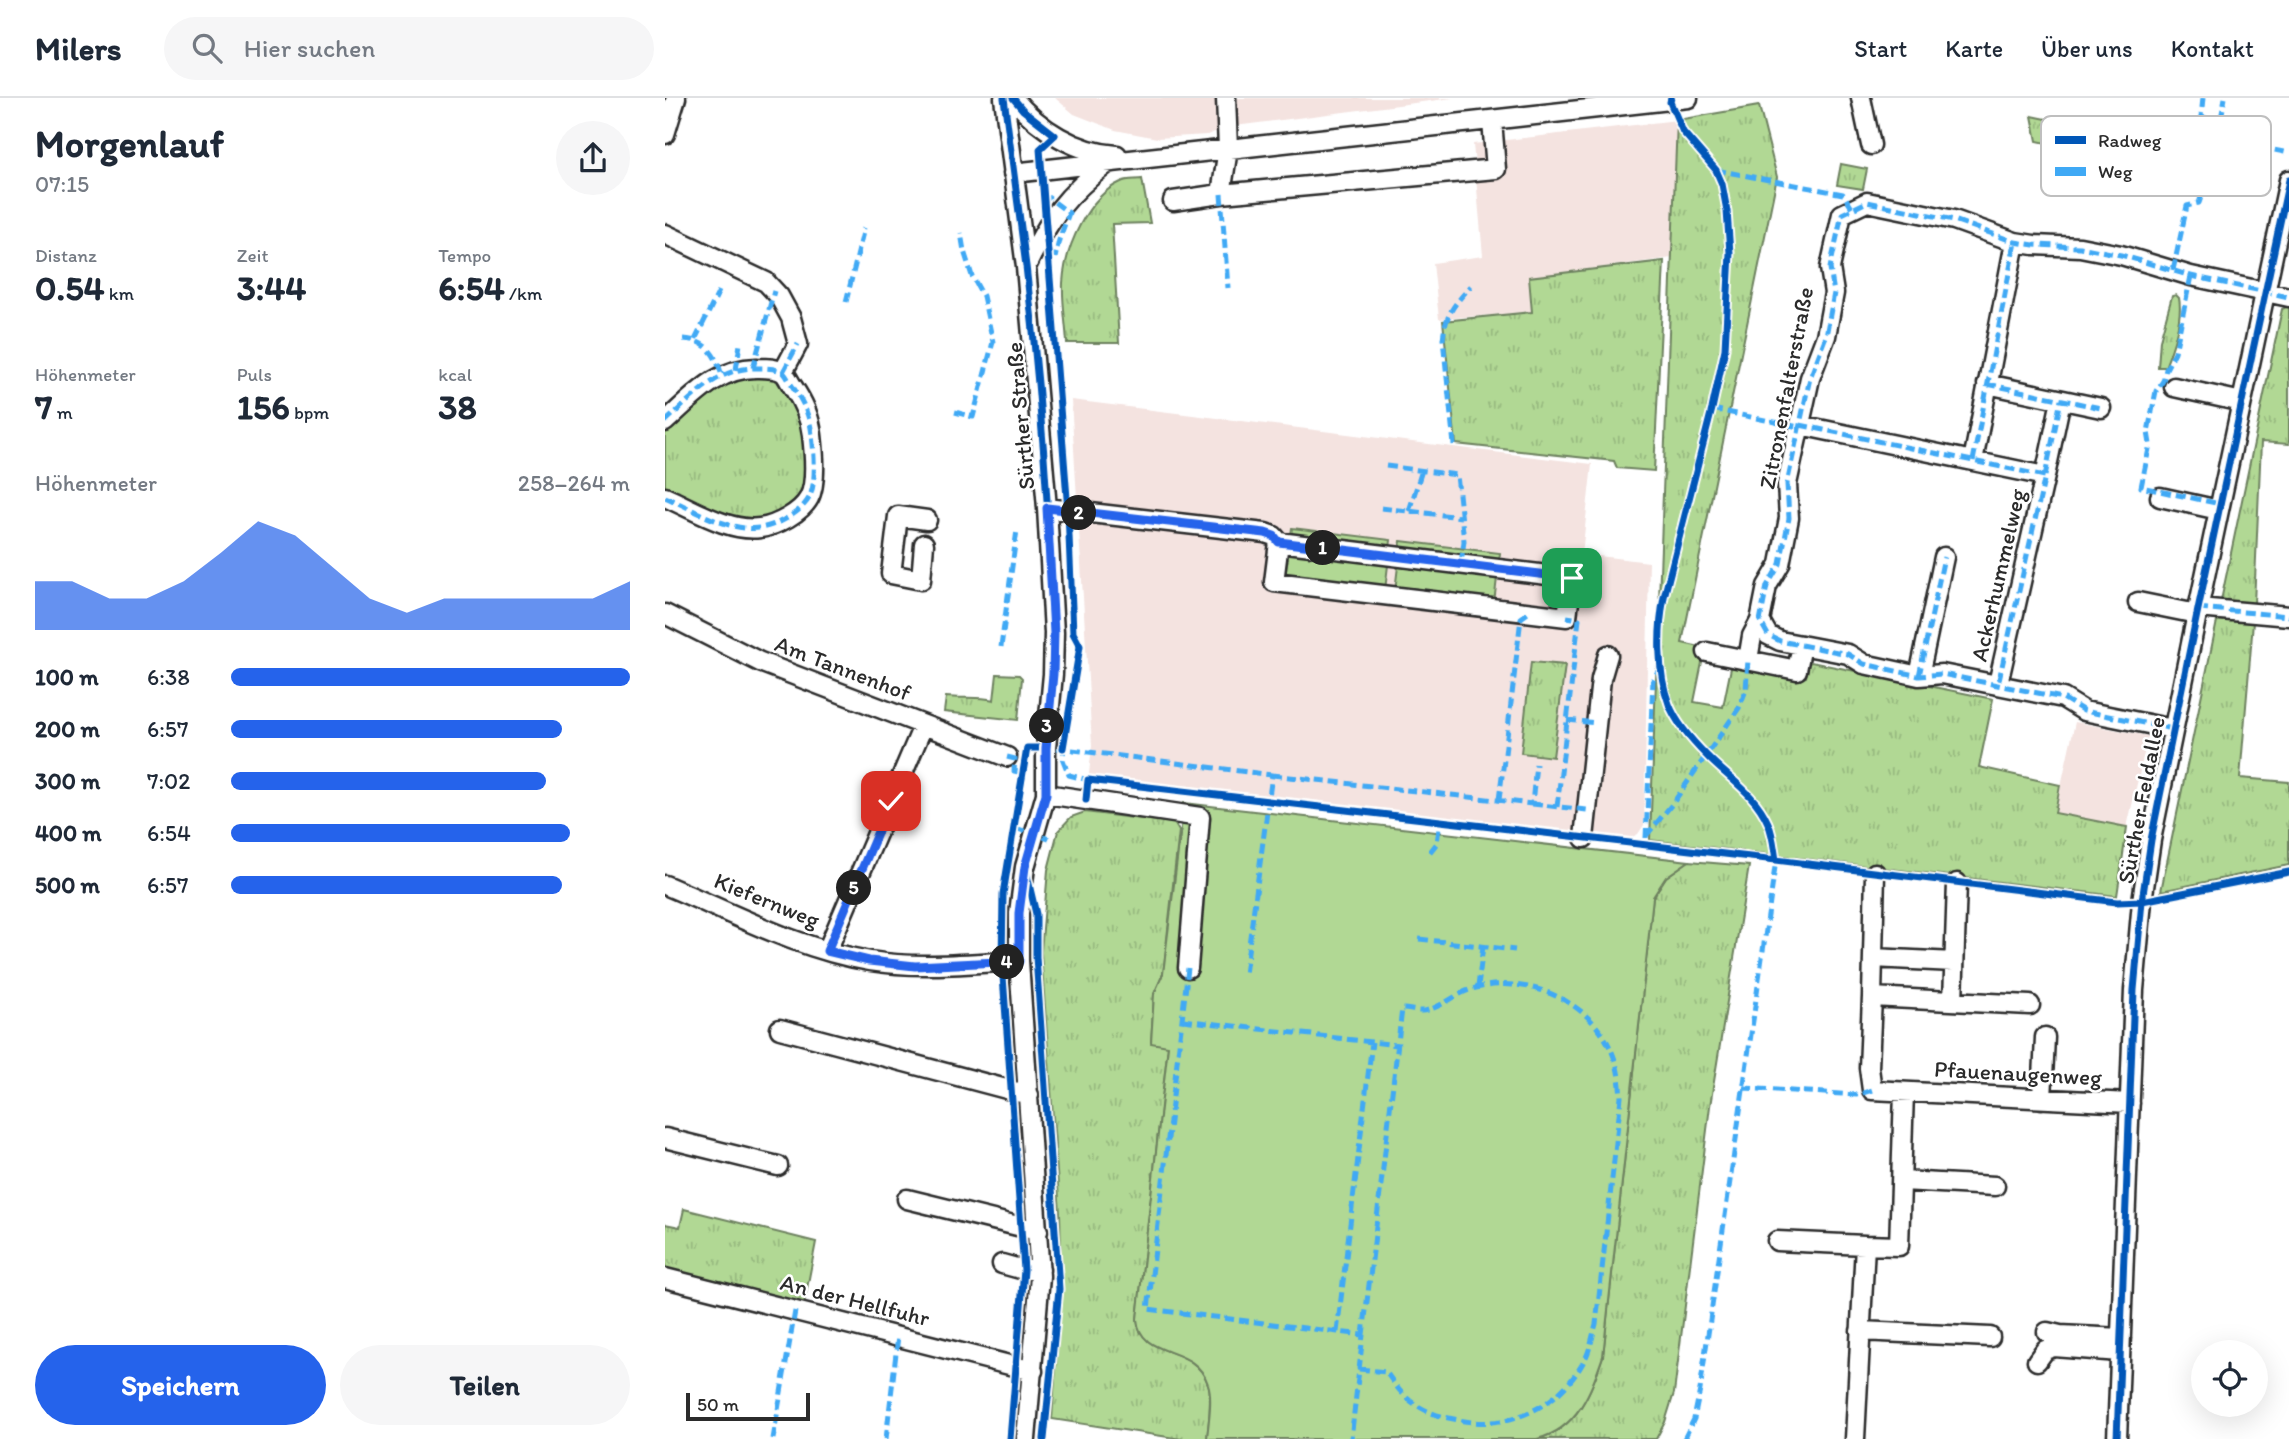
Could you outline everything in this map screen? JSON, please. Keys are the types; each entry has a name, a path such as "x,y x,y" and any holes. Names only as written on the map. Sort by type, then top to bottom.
{"street":[{"path":"665,134 676,98"},
{"name":"Sürther Straße","path":"1005,98 1026,267 1047,508 1054,633 1046,748 1046,794 1025,867 1019,913 1019,961 1040,1270 1026,1439"},
{"path":"1013,98 1023,110 1082,150 1148,157"},
{"path":"1221,194 1228,149 1226,98"},
{"path":"1013,173 1688,98"},
{"path":"1861,98 1871,145"},
{"path":"1173,201 1221,194 1496,169 1492,121"},
{"path":"1026,267 1045,228 1060,207 1087,179 1109,162"},
{"name":"Sürther Feldallee","path":"2117,1439 2136,957 2141,901 2197,611 2289,180"},
{"name":"Zitronenfalterstraße","path":"1748,660 1767,586 1780,564 1789,518 1787,484 1810,379 1826,336 1834,293 1830,268 1842,214 1867,202 1954,220 2015,242 2107,252 2191,275 2289,297"},
{"path":"665,234 766,282 779,296 791,318 798,344 783,373"},
{"path":"1973,461 2015,242"},
{"path":"665,422 707,384 729,372 770,368 783,373 803,402 810,420 814,454 811,496 781,520 761,528 743,528 717,520 665,497"},
{"path":"1987,384 2101,408"},
{"path":"2174,387 2242,401"},
{"name":"Ackerhummelweg","path":"1998,684 2061,400"},
{"name":"Ackerhummelweg","path":"1800,425 2045,476"},
{"path":"2160,497 2219,510"},
{"path":"1047,508 1265,533 1274,536 1279,542 1572,578 1567,617 1274,582 1279,542"},
{"path":"924,544 921,580 891,574 898,516 927,520"},
{"path":"1919,676 1944,557"},
{"path":"2138,602 2197,611 2289,616"},
{"name":"Am Tannenhof","path":"665,614 760,662 1007,757"},
{"path":"1760,621 1768,635 1780,641 1848,654 1864,664 1919,676 1942,674 1998,684 2063,698 2084,711 2173,729"},
{"path":"1707,652 1797,670 1802,645"},
{"path":"1584,838 1601,679 1608,655"},
{"path":"827,951 923,726"},
{"path":"1046,794 1200,817 1188,968"},
{"name":"Pfauenaugenweg","path":"1875,873 1869,1068 1872,1090 2130,1103"},
{"path":"1953,1001 1957,883"},
{"name":"Kiefernweg","path":"665,885 794,939 827,951 869,961 915,966 1019,961"},
{"path":"1874,958 1954,962"},
{"path":"1872,997 2030,1005"},
{"path":"780,1029 1029,1095"},
{"path":"2042,1099 2045,1037"},
{"name":"Pfauenaugenweg","path":"1777,1241 1899,1246 1904,1092"},
{"path":"665,1138 778,1166"},
{"path":"1902,1181 1995,1186"},
{"path":"907,1199 1038,1231"},
{"path":"1855,1439 1865,1245"},
{"path":"1002,1264 1024,1270 1040,1270"},
{"name":"An der Hellfuhr","path":"665,1278 1033,1371"},
{"path":"1860,1331 1990,1337"},
{"path":"2047,1332 2120,1345"},
{"path":"2037,1361 2045,1350 2054,1347 2120,1345"}],"shaded area":[{"path":"1055,98 1453,98 1227,127 1207,135 1157,138 1115,130 1074,114"},
{"path":"1677,120 1672,258 1529,277 1532,312 1439,319 1433,263 1483,256 1473,144"},
{"path":"1071,400 1592,464 1582,554 1649,562 1644,825 1638,834 1632,837 1089,774 1092,745"},
{"path":"2075,722 2148,736 2127,827 2055,813"}],"green space":[{"path":"1759,106 1777,177 1682,643 1705,648 1694,702 1723,707 1732,663 1803,678 1806,677 1811,662 1993,699 1979,767 2060,785 2055,813 2127,827 2117,896 1650,840 1677,120"},
{"path":"2032,116 2041,118 2041,142 2037,141"},
{"path":"1841,164 1867,169 1863,189 1837,185"},
{"path":"1142,179 1150,223 1112,224 1119,343 1067,343 1063,283 1073,240 1088,211 1109,189 1123,181"},
{"path":"1664,261 1654,471 1617,468 1614,461 1456,444 1443,321 1532,312 1529,277"},
{"path":"2176,295 2180,306 2177,333 2165,367 2158,367 2160,340 2172,296"},
{"path":"2289,306 2289,444 2261,442 2254,604 2224,602 2221,601 2282,309"},
{"path":"739,375 776,376 797,399 810,468 799,505 777,516 745,525 665,492 665,429 701,397"},
{"path":"1292,528 1391,540 1385,590 1285,577"},
{"path":"1401,541 1500,553 1494,603 1395,591"},
{"path":"2217,621 2253,622 2240,778 2289,782 2289,865 2161,891"},
{"path":"1531,662 1565,665 1553,757 1521,753"},
{"path":"997,674 1019,675 1022,678 1018,720 944,712 946,697 994,700"},
{"path":"1184,803 1689,861 1666,877 1653,897 1603,1356 1588,1395 1573,1418 1563,1427 1537,1439 1207,1439 1210,1396 1208,1384 1201,1371 1192,1362 1148,1341 1141,1332 1137,1319 1168,1046 1151,1043 1154,994 1163,974"},
{"path":"1085,812 1174,823 1179,831 1163,974 1154,994 1151,1042 1168,1045 1137,1319 1141,1332 1148,1341 1192,1362 1201,1371 1208,1384 1210,1396 1207,1439 1181,1439 1052,1419 1062,1289 1060,1213 1041,952 1048,870 1058,831 1071,817"},
{"path":"1689,861 1749,866 1710,1106 1674,1393 1665,1422 1656,1439 1537,1439 1563,1427 1573,1418 1588,1395 1603,1356 1653,897 1666,877"},
{"path":"684,1209 816,1242 804,1304 665,1272 665,1224 680,1227"}],"marked path":[{"path":"2201,116 2203,98"},
{"path":"2221,116 2225,98"},
{"path":"2271,149 2289,153"},
{"path":"1716,170 1843,194 1852,208"},
{"path":"1045,192 1045,195 1069,213 1055,258"},
{"path":"1221,194 1228,288"},
{"path":"2173,270 2187,206 2199,203 2201,196"},
{"path":"2173,729 2084,711 2063,698 1942,674 1919,676 1864,664 1848,654 1780,641 1768,635 1760,621 1767,586 1780,564 1789,518 1787,484 1810,378 1826,336 1834,293 1830,268 1842,214 1867,202 1954,220 2015,242 2080,247 2121,255 2191,276 2289,297"},
{"path":"846,302 864,228"},
{"path":"955,412 973,417 993,342 983,296 972,276 961,233"},
{"path":"1973,461 2015,242"},
{"path":"2191,276 2175,352 2156,391 2148,432 2150,444 2141,487 2220,504"},
{"path":"1454,445 1443,339 1446,322 1452,310 1471,286"},
{"path":"695,340 719,291"},
{"path":"753,368 774,291"},
{"path":"683,339 704,345 717,361 722,376"},
{"path":"736,370 740,344"},
{"path":"783,372 798,344"},
{"path":"665,422 707,385 731,372 765,368 778,370 784,373 808,415 814,467 812,492 805,504 787,518 766,527 736,527 665,497"},
{"path":"1987,384 2101,408"},
{"path":"2045,476 2061,400"},
{"path":"1712,409 1799,427"},
{"path":"1800,425 2045,476 1998,684"},
{"path":"1386,466 1457,475 1464,541 1461,564"},
{"path":"1409,511 1422,470"},
{"path":"1381,508 1461,517"},
{"path":"1001,647 1017,530"},
{"path":"1919,676 1944,557"},
{"path":"2198,608 2289,616"},
{"path":"1505,754 1521,618 1528,613"},
{"path":"1557,807 1579,619 1567,617"},
{"path":"1646,836 1673,803 1739,708 1746,690 1748,660"},
{"path":"1646,838 1653,680 1659,669"},
{"path":"1567,720 1596,723"},
{"path":"1064,744 1063,760 1069,775 1088,780"},
{"path":"1057,748 1272,775 1245,974"},
{"path":"1007,757 1015,759 1014,771 1019,772"},
{"path":"1499,800 1504,760"},
{"path":"1272,775 1532,804 1536,764"},
{"path":"1532,804 1587,810"},
{"path":"1430,852 1437,843 1440,821"},
{"path":"1015,828 1049,839"},
{"path":"1684,1439 1694,1419 1700,1390 1775,853"},
{"path":"1419,939 1515,950"},
{"path":"1478,987 1483,946"},
{"path":"1188,968 1148,1309 1363,1335 1351,1439"},
{"path":"1359,1369 1386,1372 1406,1397 1431,1413 1478,1422 1498,1421 1534,1410 1565,1387 1577,1372 1588,1351 1596,1324 1621,1097 1616,1065 1606,1040 1594,1023 1578,1009 1560,998 1519,985 1476,988 1425,1011 1402,1009 1363,1335"},
{"path":"1183,1020 1397,1045"},
{"path":"1337,1332 1372,1042"},
{"path":"1743,1088 1857,1095 1872,1090"},
{"path":"773,1439 795,1311"},
{"path":"886,1439 898,1336"}],"cycle path":[{"path":"1004,98 1031,311 1049,539 1054,648 1046,773"},
{"path":"1013,98 1023,110 1055,135 1040,149 1068,511 1073,633 1080,646 1063,748"},
{"path":"1671,98 1670,102 1683,132 1716,170 1722,184 1730,253 1725,349 1662,609 1662,678 1669,704 1685,732 1749,794 1763,812 1771,832 1776,860"},
{"path":"2117,1439 2134,990 2142,901 2151,840 2197,614 2289,180"},
{"path":"1010,1439 1024,1270 1002,962 1003,894 1027,748 1046,748"},
{"path":"1086,800 1088,780 2117,902 2142,901 2289,872"},
{"path":"1025,867 1036,914 1036,957 1059,1289 1044,1439"}],"route":[{"path":"891,801 827,951 869,961 915,966 959,966 1019,961 1019,913 1025,867 1046,794 1046,748 1054,633 1047,508 1265,533 1274,536 1279,542 1572,578"}]}
